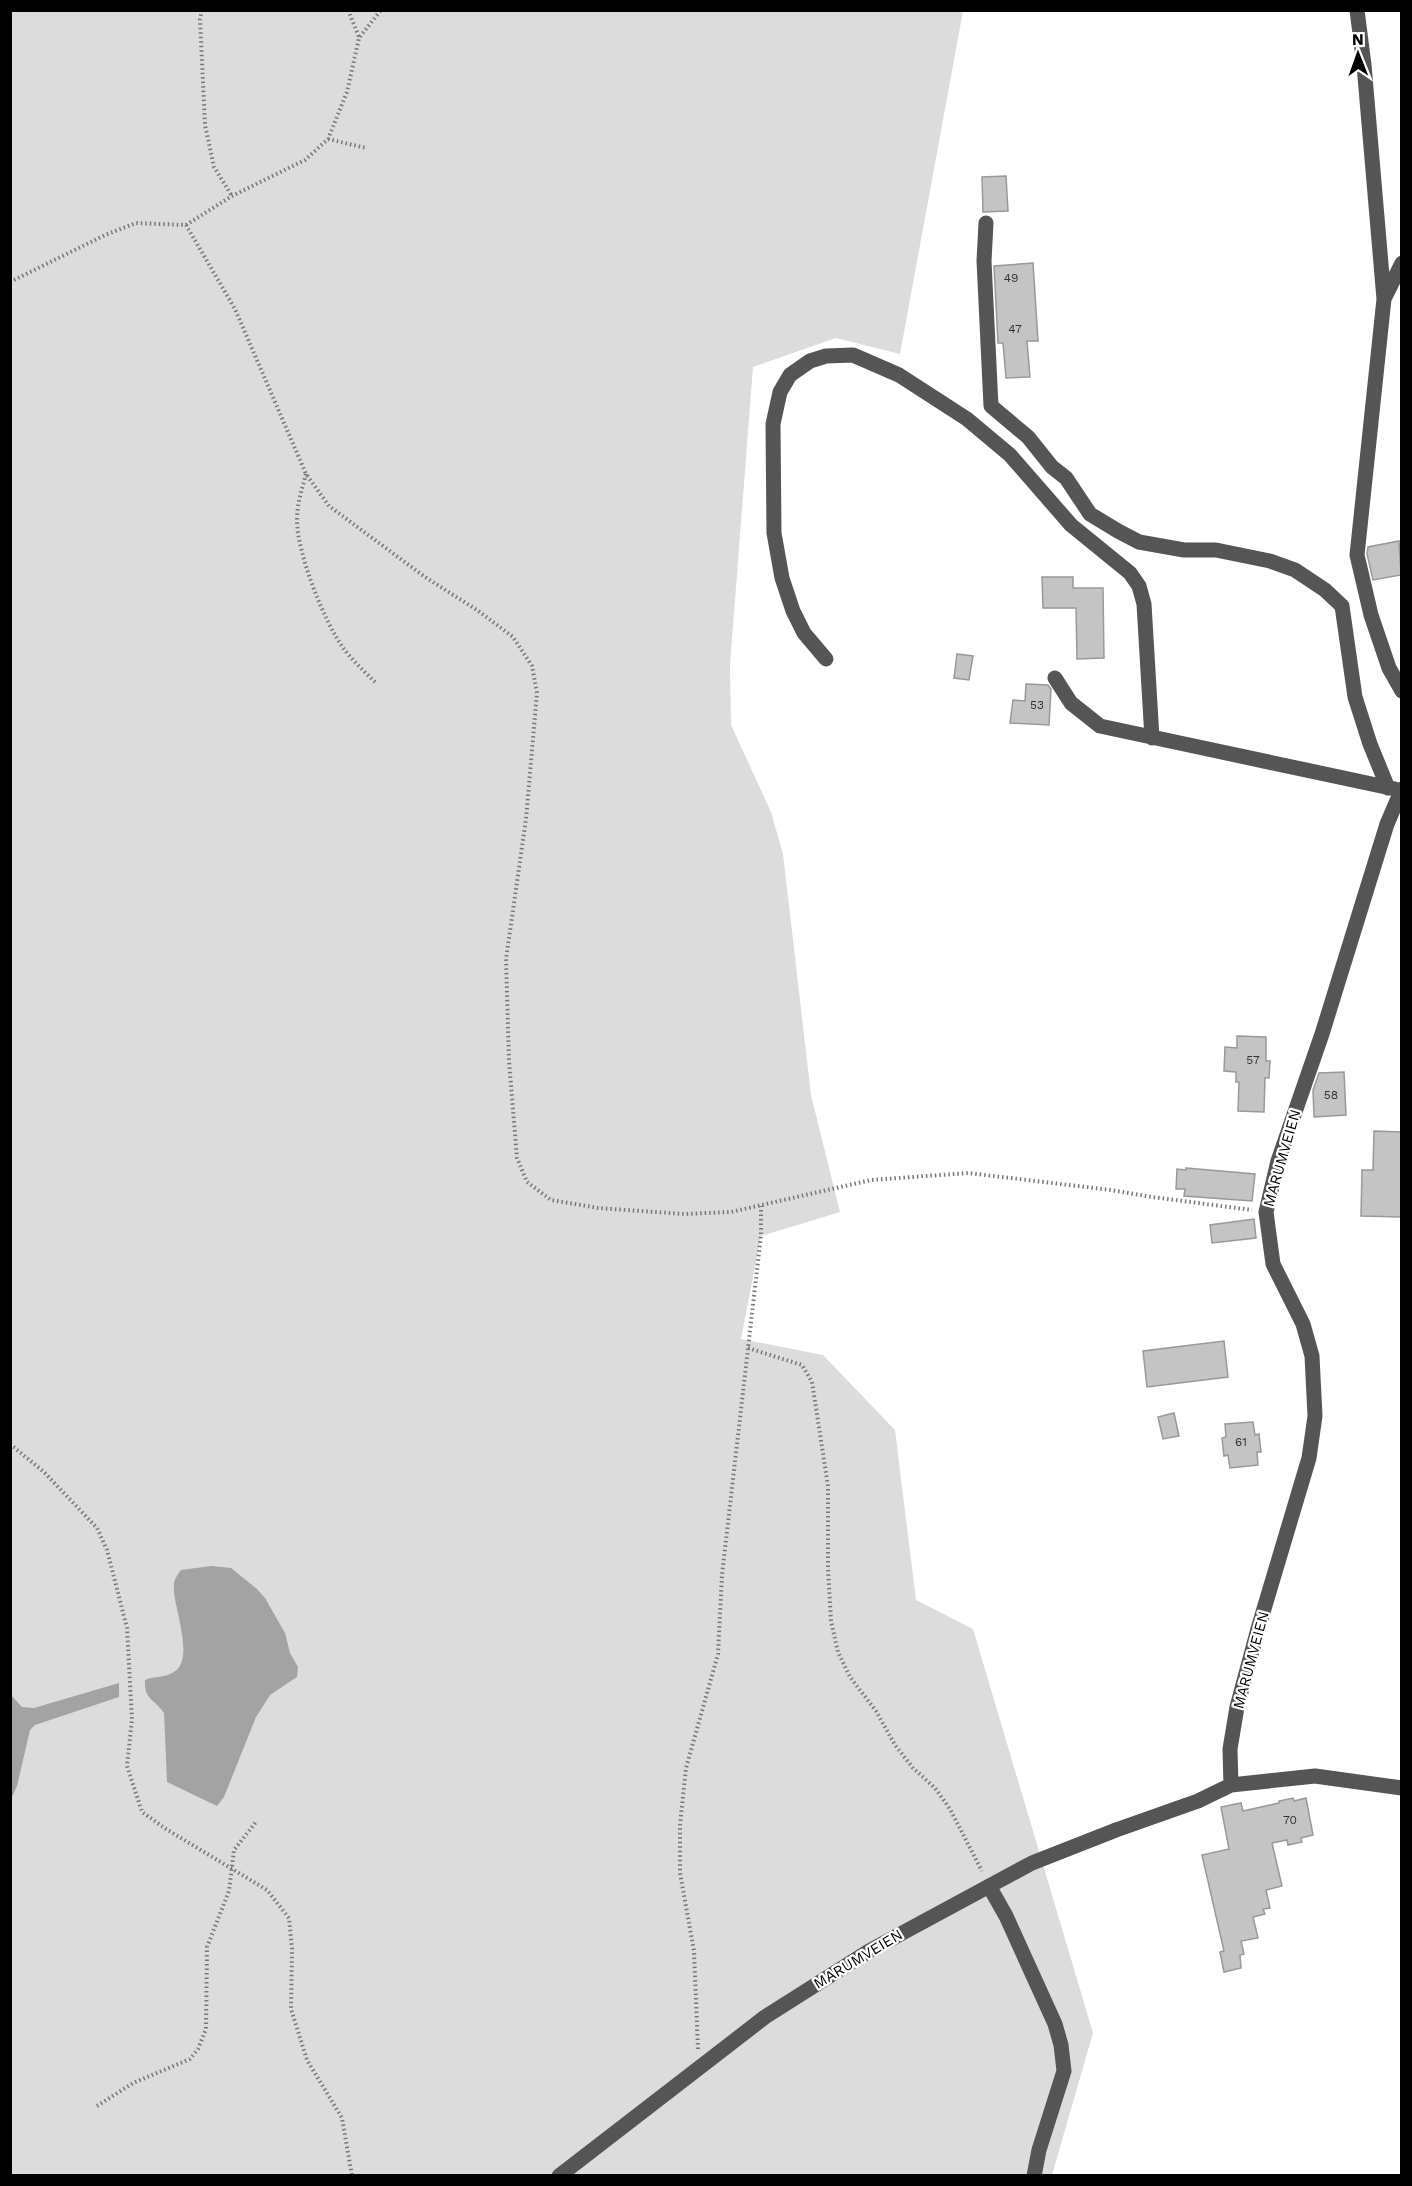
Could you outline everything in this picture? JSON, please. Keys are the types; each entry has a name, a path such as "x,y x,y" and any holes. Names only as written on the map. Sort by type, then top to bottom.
{"street":[{"path":"1357,10 1364,65 1384,299 1357,555 1371,615 1389,668 1401,692"},
{"path":"986,223 984,261 991,406 1028,437 1052,467 1066,478 1090,514 1139,542 1184,550 1216,550 1249,556 1295,570 1325,590 1342,606 1371,615"},
{"path":"1384,299 1401,262"},
{"path":"826,659 804,633 782,578 774,533 774,424 780,392 790,375 810,361 826,356 853,355 899,375 968,419 1010,455 1071,525 1130,573 1139,586 1144,604 1152,738"},
{"path":"1342,606 1355,697 1397,789"},
{"path":"1055,678 1071,703 1101,726 1397,789"},
{"name":"MARUMVEIEN","path":"559,2175 798,1995 869,1951 1032,1863 1198,1801 1231,1785 1230,1749 1237,1707 1310,1458 1315,1416 1312,1356 1303,1324 1273,1264 1266,1212 1278,1161 1322,1034 1397,789"},
{"path":"1231,1785 1316,1776 1401,1788"},
{"path":"989,1886 1006,1916 1055,2024 1062,2045 1064,2071 1039,2150 1034,2175"}],"path":[{"path":"202,10 200,19 205,125 214,167 232,196"},
{"path":"348,10 359,38"},
{"path":"10,282 105,235 136,224 186,225 232,196 305,160 328,139 347,92 359,38 381,10"},
{"path":"328,139 366,148"},
{"path":"186,225 235,309 306,474 329,506 425,577 477,610 513,637 532,666 537,693 525,819 506,959 509,1061 517,1158 527,1182 551,1200 598,1208 684,1214 731,1212 871,1180 968,1173 1266,1212"},
{"path":"306,474 299,500 297,521 300,544 314,589 328,622 345,650 376,683"},
{"path":"699,2068 694,1951 680,1873 680,1825 686,1768 718,1654 722,1575 762,1235 761,1206"},
{"path":"748,1348 802,1365 812,1382 828,1486 828,1569 831,1621 838,1652 850,1677 876,1711 895,1745 913,1768 935,1788 950,1809 989,1886"},
{"path":"10,1444 44,1472 97,1528 106,1550 127,1628 132,1719 127,1766 142,1812 267,1890 289,1918 292,1948 291,2008 307,2060 342,2118 352,2175"},
{"path":"97,2106 133,2083 190,2059 198,2049 206,2029 207,1947 229,1891 234,1850 256,1822"}],"shaded area":[{"path":"11,11 963,11 900,354 836,338 753,367 730,665 731,725 771,812 783,854 811,1095 840,1212 761,1236 741,1339 823,1355 895,1430 916,1600 973,1629 1093,2033 1052,2175 11,2175"},
{"path":"211,1566 231,1568 265,1598 285,1633 290,1653 298,1667 297,1677 270,1695 256,1717 224,1797 217,1806 167,1782 164,1713 148,1695 145,1687 145,1680 172,1673 179,1667 183,1657 182,1631 174,1592 176,1578 181,1570"},
{"path":"119,1683 119,1697 35,1725 30,1730 17,1786 11,1799 11,1695 22,1707 34,1708"}],"building":[{"path":"1006,176 1008,211 983,212 982,177"},
{"path":"1033,263 1038,341 1027,341 1030,377 1006,378 1003,343 998,343 994,266"},
{"path":"1399,541 1401,575 1373,580 1367,554 1368,547"},
{"path":"1042,577 1073,577 1073,588 1103,588 1104,658 1077,659 1076,608 1043,608"},
{"path":"957,654 973,656 969,680 954,678"},
{"path":"1026,684 1048,685 1051,689 1049,725 1010,723 1013,700 1025,701"},
{"path":"1237,1036 1266,1037 1266,1061 1270,1061 1269,1078 1265,1078 1264,1112 1238,1111 1239,1082 1236,1082 1236,1072 1224,1071 1225,1047 1237,1048"},
{"path":"1344,1072 1346,1115 1314,1117 1313,1090 1319,1073"},
{"path":"1374,1131 1401,1132 1401,1217 1361,1216 1362,1170 1373,1170"},
{"path":"1186,1168 1255,1174 1252,1201 1184,1196 1185,1189 1176,1189 1177,1169 1186,1170"},
{"path":"1254,1219 1256,1238 1212,1243 1210,1225"},
{"path":"1224,1341 1228,1377 1147,1387 1143,1351"},
{"path":"1174,1413 1179,1436 1163,1439 1158,1417"},
{"path":"1253,1422 1255,1435 1259,1434 1261,1452 1257,1452 1258,1465 1230,1468 1228,1455 1224,1456 1222,1438 1226,1437 1225,1424"},
{"path":"1293,1798 1294,1801 1306,1798 1313,1835 1301,1838 1302,1842 1288,1845 1287,1840 1272,1843 1282,1886 1266,1890 1270,1908 1263,1909 1265,1914 1253,1917 1258,1938 1241,1941 1244,1954 1240,1955 1241,1968 1224,1972 1220,1952 1224,1951 1202,1855 1229,1849 1221,1807 1241,1803 1243,1811"}]}
